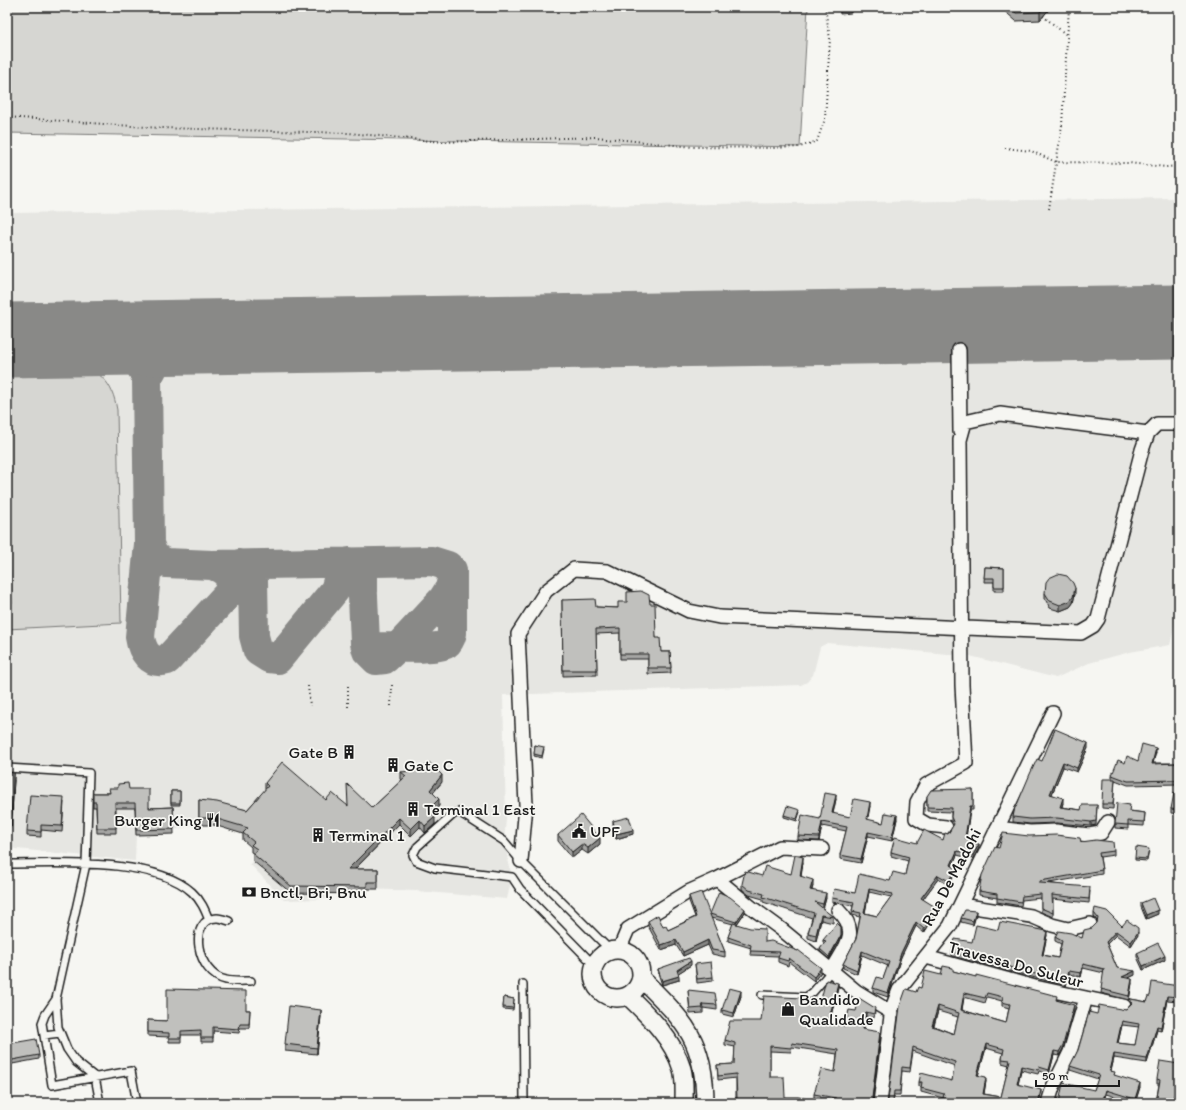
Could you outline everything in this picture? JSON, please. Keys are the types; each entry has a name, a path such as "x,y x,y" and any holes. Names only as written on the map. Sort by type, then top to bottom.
{"street":[{"path":"946,828 928,825 916,818 918,802 926,785 966,763 962,628 959,350"},
{"path":"960,440 965,422 1000,414 1148,433"},
{"path":"521,862 526,805 518,634 546,591 574,569 606,571 688,611 719,617 1081,633 1093,626 1098,619 1142,450 1148,433 1157,424 1179,424"},
{"name":"Rua De Madohi","path":"880,1103 892,1013 899,990 950,926 1053,713"},
{"path":"998,828 1030,832 1056,831 1089,835 1101,833 1108,822"},
{"path":"615,950 633,956 641,970 641,978 638,986 628,996 618,998 608,997 600,992 594,984 594,965 604,954 615,950 628,929 688,892 780,847 822,849"},
{"path":"717,879 832,970 856,992 892,1013"},
{"path":"961,905 1032,916 1052,925 1068,929 1090,924"},
{"path":"832,970 848,942 850,934 850,925 847,918 838,910"},
{"name":"Travessa Do Suleur","path":"926,957 1035,987 1086,998 1070,1052 1053,1087 1048,1103"},
{"path":"641,978 675,1012 690,1033 701,1059 705,1082 705,1103"},
{"path":"628,996 662,1031 675,1050 682,1070 684,1103"},
{"path":"1086,998 1124,1006"}],"lane":[{"path":"7,768 89,773 86,864 56,999 58,1027 60,1033 67,1049 76,1062 95,1077 100,1103"},
{"path":"594,965 520,889 512,877 435,868 416,861 413,855 417,847 454,814 459,812 504,841 521,862 615,950"},
{"path":"7,864 86,864 149,870 172,879 192,891 202,904 209,920"},
{"path":"229,921 216,918 209,920 198,935 198,945 202,959 210,972 225,980 251,981"},
{"path":"762,994 806,996 814,992 832,970"},
{"path":"523,984 524,1103"},
{"path":"56,999 45,1015 42,1023 52,1085 131,1071 136,1103"},
{"path":"44,1035 60,1033"}],"path":[{"path":"7,116 160,128 349,133 443,142 596,137 693,147 800,147 817,141 826,119 830,39 824,7"},
{"path":"1048,209 1062,125 1069,7"},
{"path":"1043,16 1068,36"},
{"path":"1005,148 1031,150 1056,162 1128,163 1166,167 1179,166"},
{"path":"391,706 392,685"},
{"path":"308,686 310,706"},
{"path":"348,686 348,707"}],"shaded area":[{"path":"7,7 808,7 800,147 7,133"},
{"path":"1179,198 1179,606 1170,645 1130,652 1089,663 1056,678 970,656 827,643 820,647 813,675 807,682 801,685 503,695 506,819 504,841 512,877 507,899 416,891 367,889 367,894 328,894 326,899 284,900 250,864 256,856 251,852 253,849 243,840 240,833 214,825 199,824 174,830 174,834 136,835 135,861 7,848 7,213"},
{"path":"74,363 91,370 104,379 112,392 117,410 121,623 7,629 7,604 12,603 7,530 7,369"}],"building":[{"path":"840,7 851,7 851,11 840,12"},
{"path":"1009,7 1044,7 1040,12 1016,13"},
{"path":"985,567 1004,568 1004,587 994,587 994,578 984,578"},
{"path":"1058,574 1067,576 1075,588 1073,597 1070,601 1060,605 1050,601 1045,593 1046,582 1049,578"},
{"path":"641,591 649,595 650,604 655,604 656,638 660,638 661,652 670,652 671,668 648,668 648,654 620,654 620,628 596,629 597,670 563,670 562,600 595,599 596,607 618,608 618,602 627,602 627,592"},
{"path":"1055,729 1088,743 1077,768 1063,762 1050,794 1063,798 1060,807 1081,810 1082,805 1097,805 1096,821 1091,822 1057,818 1030,819 1013,817 1015,807 1037,759 1042,761"},
{"path":"1142,744 1156,748 1152,764 1179,763 1179,780 1128,781 1112,775 1118,760 1125,763 1127,756 1138,761"},
{"path":"535,745 544,747 542,756 534,754"},
{"name":"Terminal 1","path":"282,762 326,800 332,793 348,806 347,784 372,808 406,776 401,772 422,770 429,762 442,775 430,790 439,799 428,810 435,817 425,826 420,820 411,829 399,818 348,869 378,869 378,882 367,882 367,887 291,886 253,854 257,849 251,845 254,842 243,833 248,828 214,818 199,818 199,800 217,802 247,810 268,786 265,783"},
{"path":"7,772 14,773 11,819 7,819"},
{"path":"1103,779 1115,779 1113,804 1102,804"},
{"path":"128,783 129,789 149,789 149,808 173,807 174,829 136,830 135,803 115,803 116,828 97,828 96,802 93,802 93,793 110,793 109,788 118,788 118,784"},
{"path":"973,789 973,806 970,806 965,838 974,840 974,843 979,844 973,855 957,851 951,865 955,868 949,881 938,875 921,898 937,908 924,929 916,922 901,953 888,993 873,988 877,977 883,979 889,962 862,951 857,970 843,964 856,939 861,913 852,911 854,902 832,898 834,889 855,893 859,874 890,881 893,872 905,875 909,857 891,852 895,837 917,843 924,830 943,840 945,833 948,834 954,824 951,817 952,808 927,807 927,796 931,790","holes":["869,889 893,894 877,916 864,913"]},
{"path":"171,791 180,791 180,803 171,803"},
{"path":"825,793 836,795 832,813 850,817 854,799 870,802 867,819 883,823 885,813 897,815 892,837 868,832 861,859 840,855 847,827 822,822 819,837 798,836 802,815 820,819"},
{"path":"1174,793 1179,794 1179,810 1171,809"},
{"path":"30,795 64,797 62,826 41,825 41,832 27,831"},
{"path":"1117,803 1130,805 1129,811 1145,813 1144,822 1128,821 1128,825 1115,824"},
{"path":"787,806 800,810 797,819 784,815"},
{"name":"UPF","path":"581,815 600,838 588,848 582,844 572,852 558,835"},
{"path":"629,817 633,830 616,834 613,821"},
{"path":"1003,833 1029,836 1056,835 1080,838 1081,842 1096,840 1113,842 1114,851 1099,853 1102,870 1040,881 1040,883 1090,887 1089,899 1052,895 1053,913 1041,908 1041,894 1022,896 1021,902 997,898 997,894 979,891 982,875 995,847 999,848"},
{"path":"1136,847 1149,849 1147,859 1135,858"},
{"path":"795,855 803,857 800,876 813,880 810,890 826,893 823,904 815,902 833,917 821,915 816,935 808,933 814,913 763,897 764,894 749,890 742,884 745,871 762,876 765,866 791,874"},
{"path":"701,892 725,952 712,950 708,940 683,952 676,940 661,945 648,921 658,915 663,927 666,926 668,930 696,917 689,896"},
{"path":"719,892 730,897 745,909 736,922 710,914"},
{"path":"1153,898 1158,910 1146,915 1141,903"},
{"path":"1095,908 1107,911 1122,926 1127,920 1138,928 1138,932 1131,942 1116,931 1106,942 1117,968 1135,971 1122,977 1132,979 1129,996 1101,989 1104,969 1083,964 1081,973 1069,971 1066,982 952,952 955,939 972,942 976,925 998,930 1000,922 1047,931 1042,955 1058,958 1062,941 1055,937 1058,931 1071,933 1082,938 1084,930 1092,928 1097,923 1098,918 1094,913"},
{"path":"965,910 976,911 973,921 961,918"},
{"path":"733,923 750,928 765,929 765,942 771,941 798,950 821,968 814,977 789,958 788,961 778,958 780,952 750,951 751,945 728,937"},
{"path":"837,923 841,927 841,935 829,957 820,949 826,941 823,940"},
{"path":"1158,943 1165,956 1143,966 1137,953"},
{"path":"689,958 691,961 677,970 679,976 662,981 658,969"},
{"path":"711,962 713,977 697,979 695,964"},
{"path":"943,966 953,968 953,971 976,977 976,975 1057,996 1056,1000 1074,1005 1063,1045 1059,1052 1054,1051 1049,1070 1039,1067 1038,1070 1021,1066 1017,1084 1041,1090 1038,1103 962,1103 943,1098 944,1094 921,1088 922,1082 919,1082 921,1073 952,1081 955,1062 913,1047 910,1068 902,1067 900,1091 894,1091 893,1103 886,1103 888,1100 900,1006 906,989 916,992 918,987 921,988 925,971 941,975","holes":["964,993 985,998 987,993 1003,997 1002,1002 1010,1004 1006,1023 961,1010","938,1006 959,1013 954,1034 932,1026","986,1044 1004,1049 1002,1059 1010,1060 1001,1097 983,1094 986,1077 977,1075"]},
{"path":"826,980 838,983 828,1023 845,1026 849,1010 856,1011 859,998 875,1008 874,1014 866,1012 862,1029 880,1032 872,1098 874,1103 836,1103 836,1098 814,1094 821,1069 835,1072 838,1050 792,1043 791,1048 770,1046 770,1077 784,1077 785,1097 798,1097 818,1101 817,1103 728,1103 728,1100 737,1099 736,1074 718,1076 717,1065 734,1064 735,1043 725,1040 730,1021 761,1021 764,996 821,999"},
{"path":"1152,982 1179,986 1178,997 1167,996 1161,1027 1157,1026 1147,1059 1114,1054 1110,1071 1115,1072 1114,1075 1140,1083 1135,1099 1106,1090 1102,1103 1059,1103 1063,1083 1094,1090 1099,1075 1070,1066 1078,1050 1089,1012 1097,1014 1099,1005 1126,1010 1132,1004 1131,999 1147,1002 1150,996","holes":["1122,1021 1139,1024 1135,1045 1117,1043"]},
{"path":"729,988 741,991 734,1013 722,1010"},
{"path":"167,989 246,991 246,1010 250,1010 249,1024 240,1024 239,1029 213,1027 213,1038 201,1038 201,1030 181,1031 181,1038 169,1038 169,1033 148,1032 148,1020 167,1021"},
{"path":"688,990 715,993 717,1005 702,1004 703,1008 690,1009"},
{"path":"504,997 514,999 513,1008 503,1007"},
{"path":"289,1006 321,1010 317,1048 285,1044"},
{"path":"36,1039 39,1055 7,1061 7,1044"},
{"path":"1160,1061 1179,1064 1173,1103 1156,1103 1160,1080 1157,1079"},
{"path":"72,1099 73,1103 49,1103"}],"taxiway":[{"path":"194,336 176,342 161,353 147,379 149,544 140,637 145,652 152,659 161,661 167,660 227,595 230,589 230,580 226,572 212,565"},
{"path":"100,338 129,352 139,363 147,379"},
{"path":"149,544 154,557 166,563 212,565 432,561 448,566 452,570 452,633 448,642 441,646 433,647 378,647"},
{"path":"349,562 359,568 362,573 365,643 367,651 376,660 385,659 398,647 443,599 450,588 452,579"},
{"path":"239,564 250,572 253,580 254,636 258,651 269,658 278,659 335,590 338,575 336,569 330,563"}],"runway":[{"path":"7,340 1179,322"}],"place":[{"name":"Gate B","path":"349,752"},
{"name":"Gate C","path":"393,765"},
{"name":"Terminal 1 East","path":"413,809"},
{"name":"Burger King","path":"213,820"},
{"name":"UPF","path":"579,831"},
{"name":"Terminal 1","path":"318,835"},
{"name":"Bnctl, Bri, Bnu","path":"249,892"},
{"name":"Bandido Qualidade","path":"788,1009"}]}
